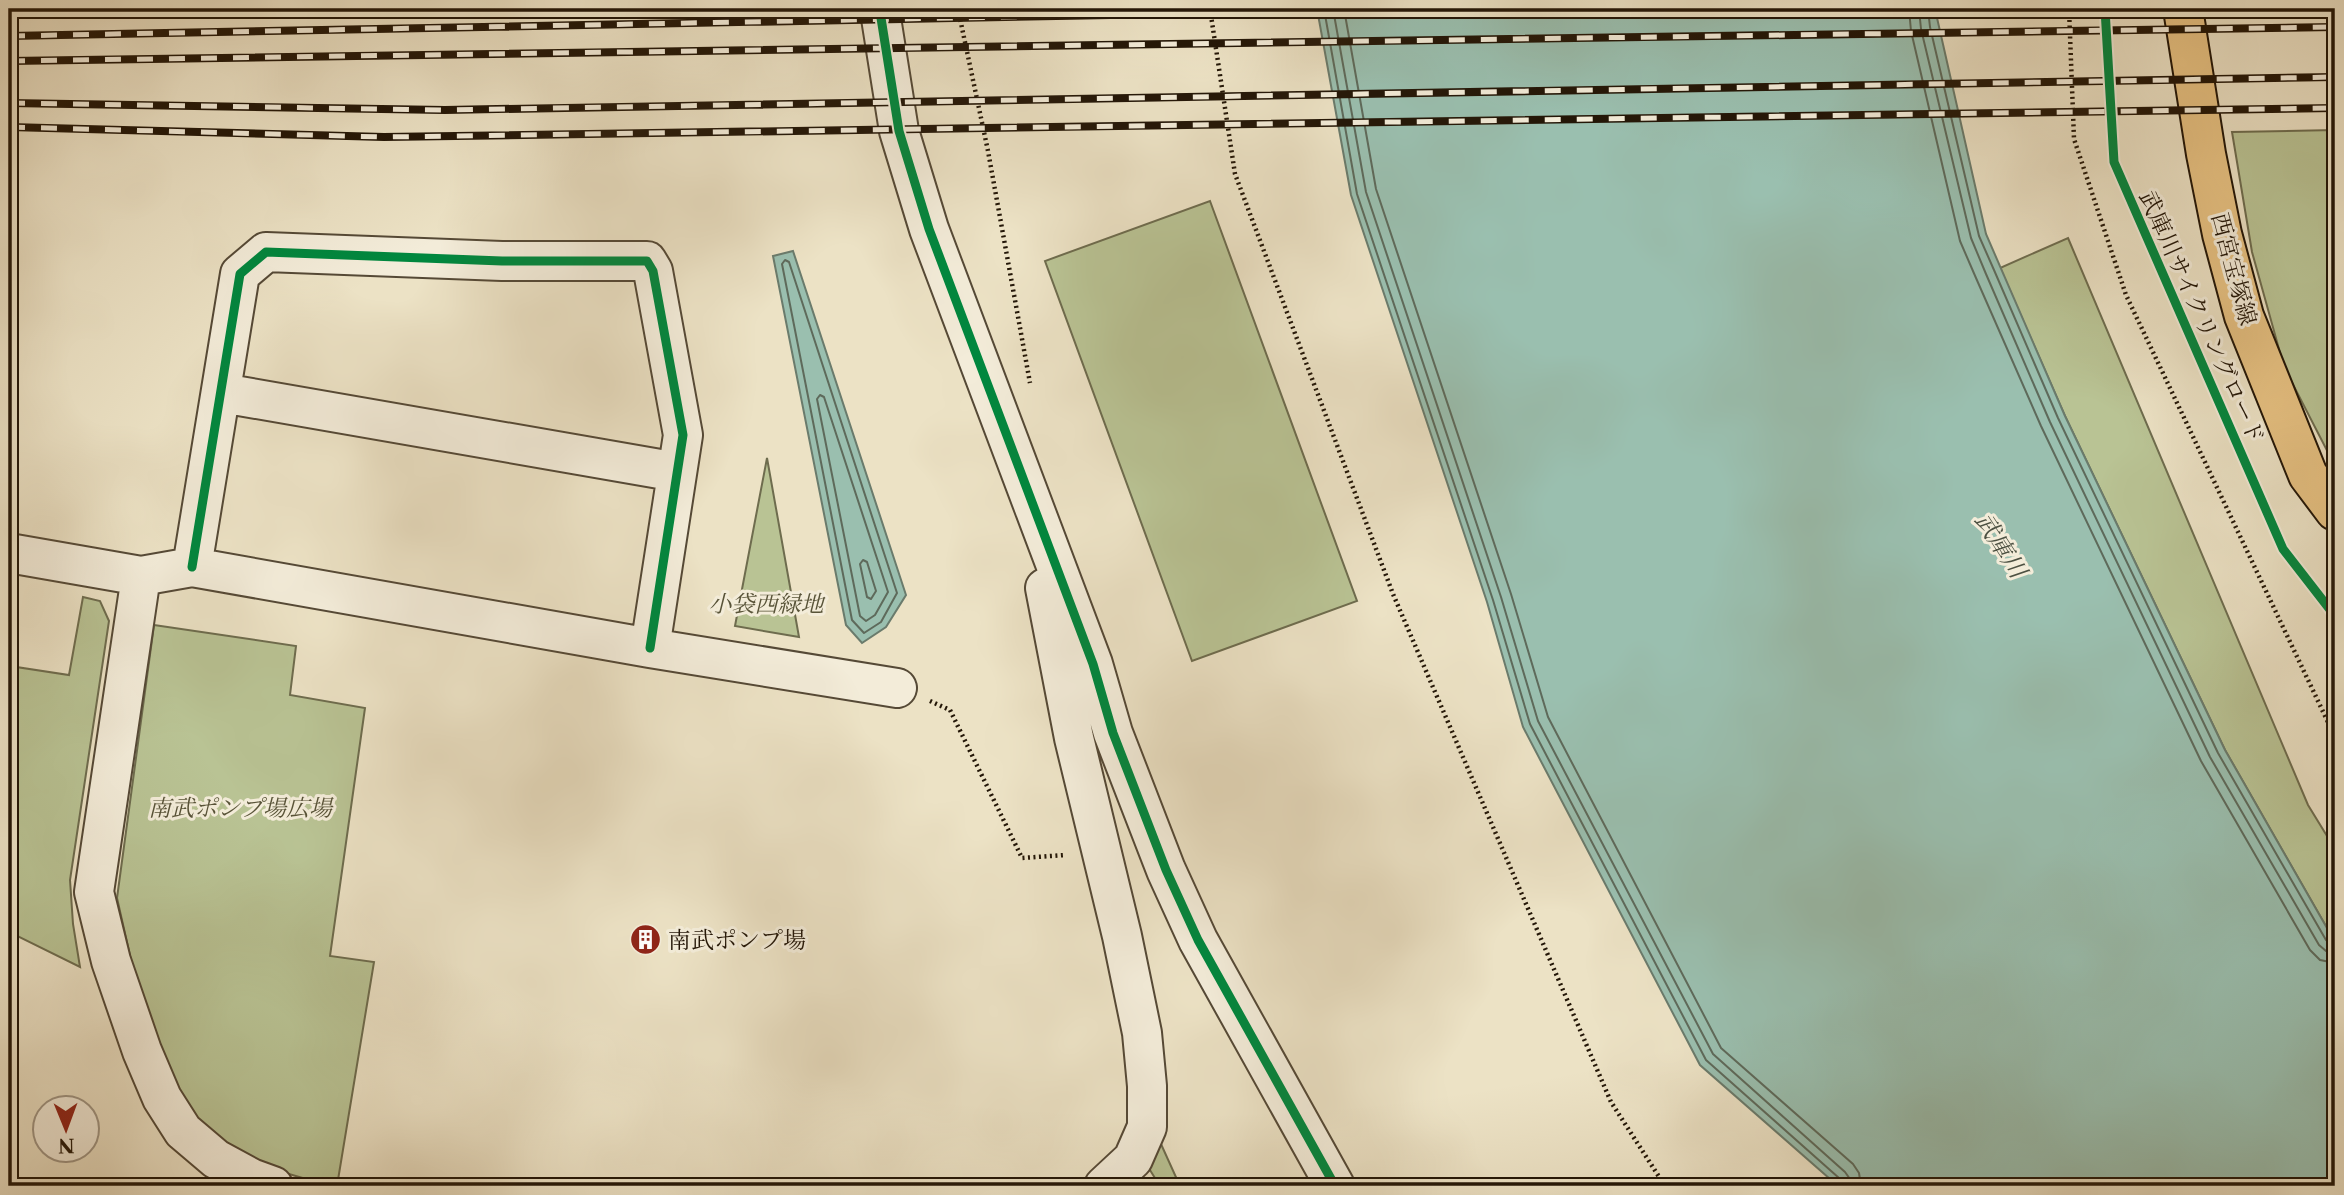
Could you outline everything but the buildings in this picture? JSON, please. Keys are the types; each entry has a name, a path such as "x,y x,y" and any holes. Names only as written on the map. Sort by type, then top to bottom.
{"main road":[{"name":"西宮宝塚線","path":"2183,9 2211,181 2244,316 2308,475 2335,511"}],"street":[{"path":"877,9 881,18 899,131 929,229 1093,664 1113,733 1166,870 1198,940 1335,1186"},
{"path":"192,567 240,274 266,252 502,261 647,261 653,271 683,435 650,648"},
{"path":"222,393 677,472"},
{"path":"1027,491 1074,738 1122,936 1142,1033 1147,1086 1147,1128 1141,1172 1104,1186"},
{"path":"9,553 141,576 192,567 650,648 897,688"},
{"path":"141,576 94,892 111,961 142,1051 162,1098 183,1130 216,1159 251,1178 273,1186"}],"path":[{"path":"958,9 988,151 1030,385"},
{"path":"1210,9 1235,174 1393,594 1611,1102 1665,1186"},
{"path":"2069,9 2074,139 2126,295 2335,737"},
{"path":"897,688 950,710 1022,858"}],"green space":[{"path":"2335,130 2335,466 2284,367 2252,252 2232,132"},
{"path":"1210,201 1357,601 1192,661 1045,261"},
{"path":"2068,238 2308,805 2335,849 2335,942 2225,750 2065,416 2000,268"},
{"name":"小袋西緑地","path":"767,458 799,637 735,626"},
{"path":"83,597 100,601 109,621 70,880 80,967 9,932 9,722 16,667 69,675"},
{"name":"南武ポンプ場広場","path":"154,625 296,646 290,695 365,708 330,956 374,962 337,1186 265,1167 220,1148 183,1106 156,1052 117,898"},
{"path":"1156,1133 1180,1186 1160,1186 1143,1159"}],"water":[{"name":"武庫川","path":"1317,9 1935,9 1986,234 2065,416 2225,750 2335,942 2335,1186 1838,1186 1700,1065 1523,727 1487,602 1351,195"},
{"path":"793,251 906,595 886,627 862,643 846,625 773,256"}],"railway":[{"path":"9,36 1424,9"},
{"path":"9,61 2335,27"},
{"path":"9,103 445,110 2335,77"},
{"path":"9,127 384,137 2335,108"}],"cycle path":[{"path":"877,9 881,18 899,131 929,229 1093,664 1113,733 1166,870 1198,940 1335,1186"},
{"name":"武庫川サイクリングロード","path":"2105,9 2114,162 2283,549 2335,616"},
{"path":"192,567 240,274 266,252 502,261 647,261 653,271 683,435 650,648"}],"place":[{"name":"南武ポンプ場","path":"645,940"}]}
